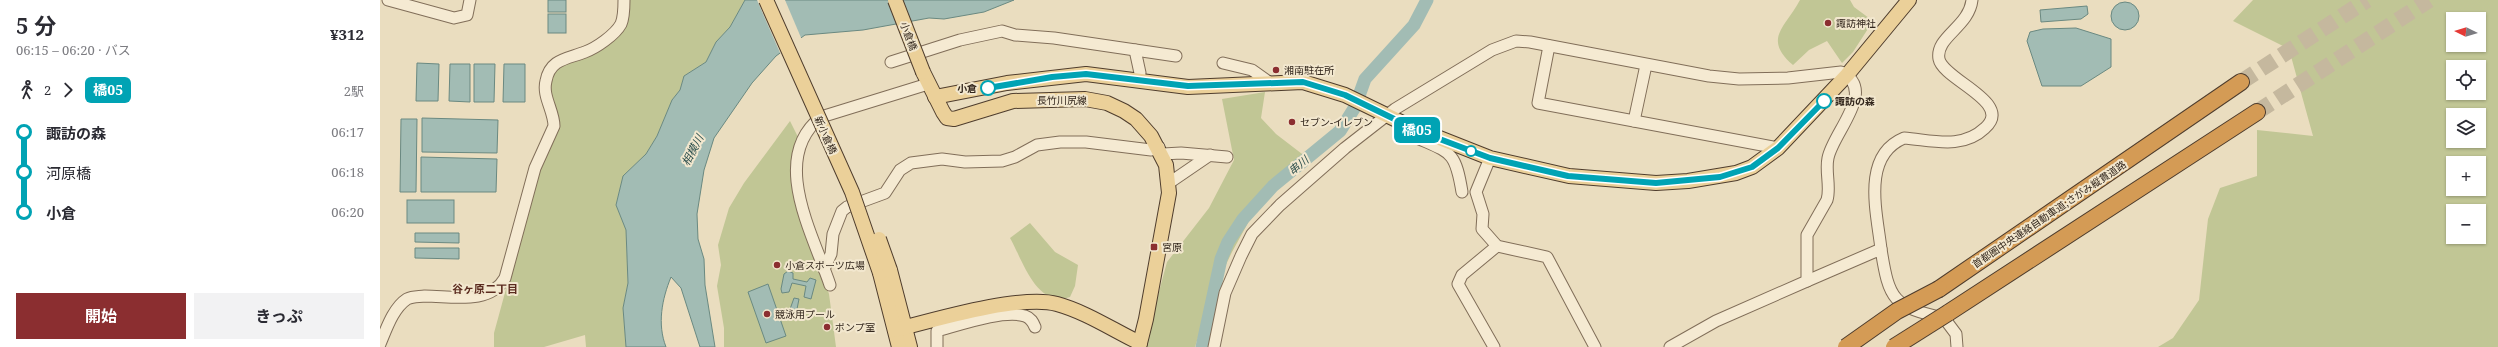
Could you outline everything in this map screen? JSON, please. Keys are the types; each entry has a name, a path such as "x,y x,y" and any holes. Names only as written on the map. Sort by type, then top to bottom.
{"highway":[{"name":"首都圏中央連絡自動車道;さがみ縦貫道路","path":"1858,347 1939,289 2241,82"},
{"path":"1898,345 2257,112"},
{"path":"1846,347 1897,311 1939,289"}],"main road":[{"name":"新小倉橋","path":"766,0 852,192 885,271"},
{"name":"新小倉橋","path":"776,0 858,182 885,271"},
{"name":"小倉橋","path":"894,0 925,78"},
{"path":"935,97 1007,83 1069,75 1103,75 1188,86 1303,82 1345,95 1409,126 1490,158 1568,176 1656,183 1688,181 1736,173 1752,167 1778,148 1847,75 1909,0"},
{"name":"長竹川尻線","path":"901,329 981,315 1022,302 1049,302 1074,311 1139,345 1161,245 1169,183 1161,150 1134,118 1116,107 1100,101 1076,99 1019,101 991,107 956,120 947,118 925,78"},
{"path":"885,271 901,329 910,347"},
{"path":"899,347 901,329"}],"street":[{"path":"388,0 454,18 467,15 470,0"},
{"path":"380,344 391,319 406,300 412,297 482,295 494,291 502,285 506,278 535,168 554,126 546,93 545,82 550,70 563,58 586,52 618,28 623,17 624,0"},
{"path":"1957,347 1956,334 1944,318 1914,312 1896,298 1885,278 1874,179 1887,149 1904,138 1939,143 1960,142 1980,134 1990,124 1992,114 1985,100 1944,68 1939,59 1940,48 1947,37 1966,19 1972,0"},
{"path":"891,62 960,40 1002,31 1016,35 1054,38 1176,56"},
{"path":"1214,347 1225,293 1252,234 1280,205 1384,115 1492,50 1516,41 1646,65 1739,79 1788,78 1841,72 1847,75 1854,83 1857,91 1855,101 1828,156 1826,176 1829,194 1827,200 1807,234 1807,281"},
{"path":"1549,46 1538,103 1778,148"},
{"path":"1135,50 1140,73 1139,80"},
{"path":"1223,63 1252,70 1269,82"},
{"path":"1634,121 1646,65"},
{"path":"830,285 798,191 796,169 804,135 821,112 925,78"},
{"path":"1409,126 1409,132 1412,136 1446,152 1456,161 1462,192"},
{"path":"824,269 831,254 833,234 842,212 848,207 885,193 900,170 911,163 942,159 965,162 1002,161 1015,157 1037,145 1060,142 1086,142 1227,157"},
{"path":"1169,183 1210,155"},
{"path":"1490,158 1476,192 1483,214 1482,229 1497,246 1547,257 1594,347"},
{"path":"1494,347 1458,284 1462,275 1497,246"},
{"path":"1670,347 1716,321 1866,254 1881,249"},
{"path":"937,347 937,331 981,315 1011,314 1026,316 1032,320 1035,327"}],"green space":[{"path":"628,0 745,0 730,27 716,42 706,62 684,76 680,90 672,100 657,136 646,154 623,176 616,205 626,230 628,283 623,308 626,347 586,347 585,335 544,347 494,347 494,333 539,168 560,125 552,103 550,91 554,68 613,35"},
{"path":"1800,0 1850,0 1854,7 1873,21 1853,52 1842,63 1827,41 1809,50 1793,65 1784,56 1779,47 1778,40 1783,25"},
{"path":"2253,0 2498,0 2498,347 2158,347 2173,338 2199,300 2208,219 2220,188 2257,176 2257,130 2313,136 2289,49 2233,21"},
{"path":"1265,92 1261,118 1276,134 1306,157 1254,212 1232,252 1211,296 1195,347 1144,347 1167,262 1209,208 1234,160 1222,99"},
{"name":"小倉スポーツ広場","path":"790,121 798,137 792,158 792,178 829,294 836,347 724,347 724,328 717,286 721,265 718,245 729,208 744,183"},
{"path":"1030,223 1055,252 1078,265 1075,286 1070,297 1058,299 1049,296 1040,290 1032,281 1026,270 1010,238"}],"water":[{"path":"548,0 566,0 566,12 548,12"},
{"name":"相模川","path":"745,0 1014,0 984,12 944,19 929,18 863,30 805,35 776,56 752,83 714,138 704,170 697,214 698,239 704,259 705,285 715,347 700,347 681,288 671,277 665,294 661,321 663,338 666,347 626,347 623,308 628,283 626,230 616,205 623,176 646,154 657,136 672,100 680,90 684,76 706,62 716,42 730,27"},
{"path":"2125,2 2135,6 2139,16 2135,26 2125,30 2115,26 2111,16 2115,6"},
{"path":"2087,6 2088,14 2081,19 2041,22 2040,10"},
{"path":"548,14 566,14 566,33 548,33"},
{"path":"2076,28 2111,39 2111,67 2081,86 2042,86 2027,41 2030,32 2043,29"},
{"path":"417,63 439,64 438,101 416,101"},
{"path":"450,64 470,64 470,102 449,101"},
{"path":"474,64 495,64 494,102 474,102"},
{"path":"504,64 525,64 525,102 503,102"},
{"path":"422,118 498,120 497,153 422,152"},
{"path":"401,119 417,119 416,192 400,192"},
{"path":"421,157 497,159 496,192 421,192"},
{"path":"407,200 454,200 454,223 407,223"},
{"path":"415,233 459,233 459,243 415,242"},
{"path":"415,248 459,248 459,259 415,258"},
{"path":"788,271 793,273 793,279 807,282 810,278 816,280 811,299 804,297 806,286 792,283 789,292 782,293 781,289 784,274"},
{"name":"競泳用プール","path":"768,284 786,336 766,343 748,292"},
{"path":"794,298 799,299 796,314 794,315 789,312"}],"pier":[{"path":"757,0 785,0 802,40 781,55"}],"waterway":[{"name":"串川","path":"1202,347 1221,259 1228,242 1243,219 1273,186 1340,131 1355,107 1365,79 1414,25 1427,0"}],"tunnel":[{"path":"2241,82 2367,0"},
{"path":"2257,112 2429,0"}],"bus line":[{"name":"橋05","path":"988,88 1007,83 1086,74 1188,86 1247,85 1294,81 1303,82 1316,84 1345,95 1421,132 1490,158 1568,176 1656,183 1720,177 1752,167 1765,159 1778,148 1824,101"}],"place":[{"name":"諏訪神社","path":"1828,23"},
{"name":"湘南駐在所","path":"1276,70"},
{"name":"小倉","path":"988,88"},
{"name":"諏訪の森","path":"1824,101"},
{"name":"セブン-イレブン","path":"1292,122"},
{"name":"宮原","path":"1154,247"},
{"name":"小倉スポーツ広場","path":"777,265"},
{"name":"競泳用プール","path":"767,314"},
{"name":"ポンプ室","path":"827,327"}],"district":[{"name":"谷ヶ原二丁目","path":"485,288"}]}
